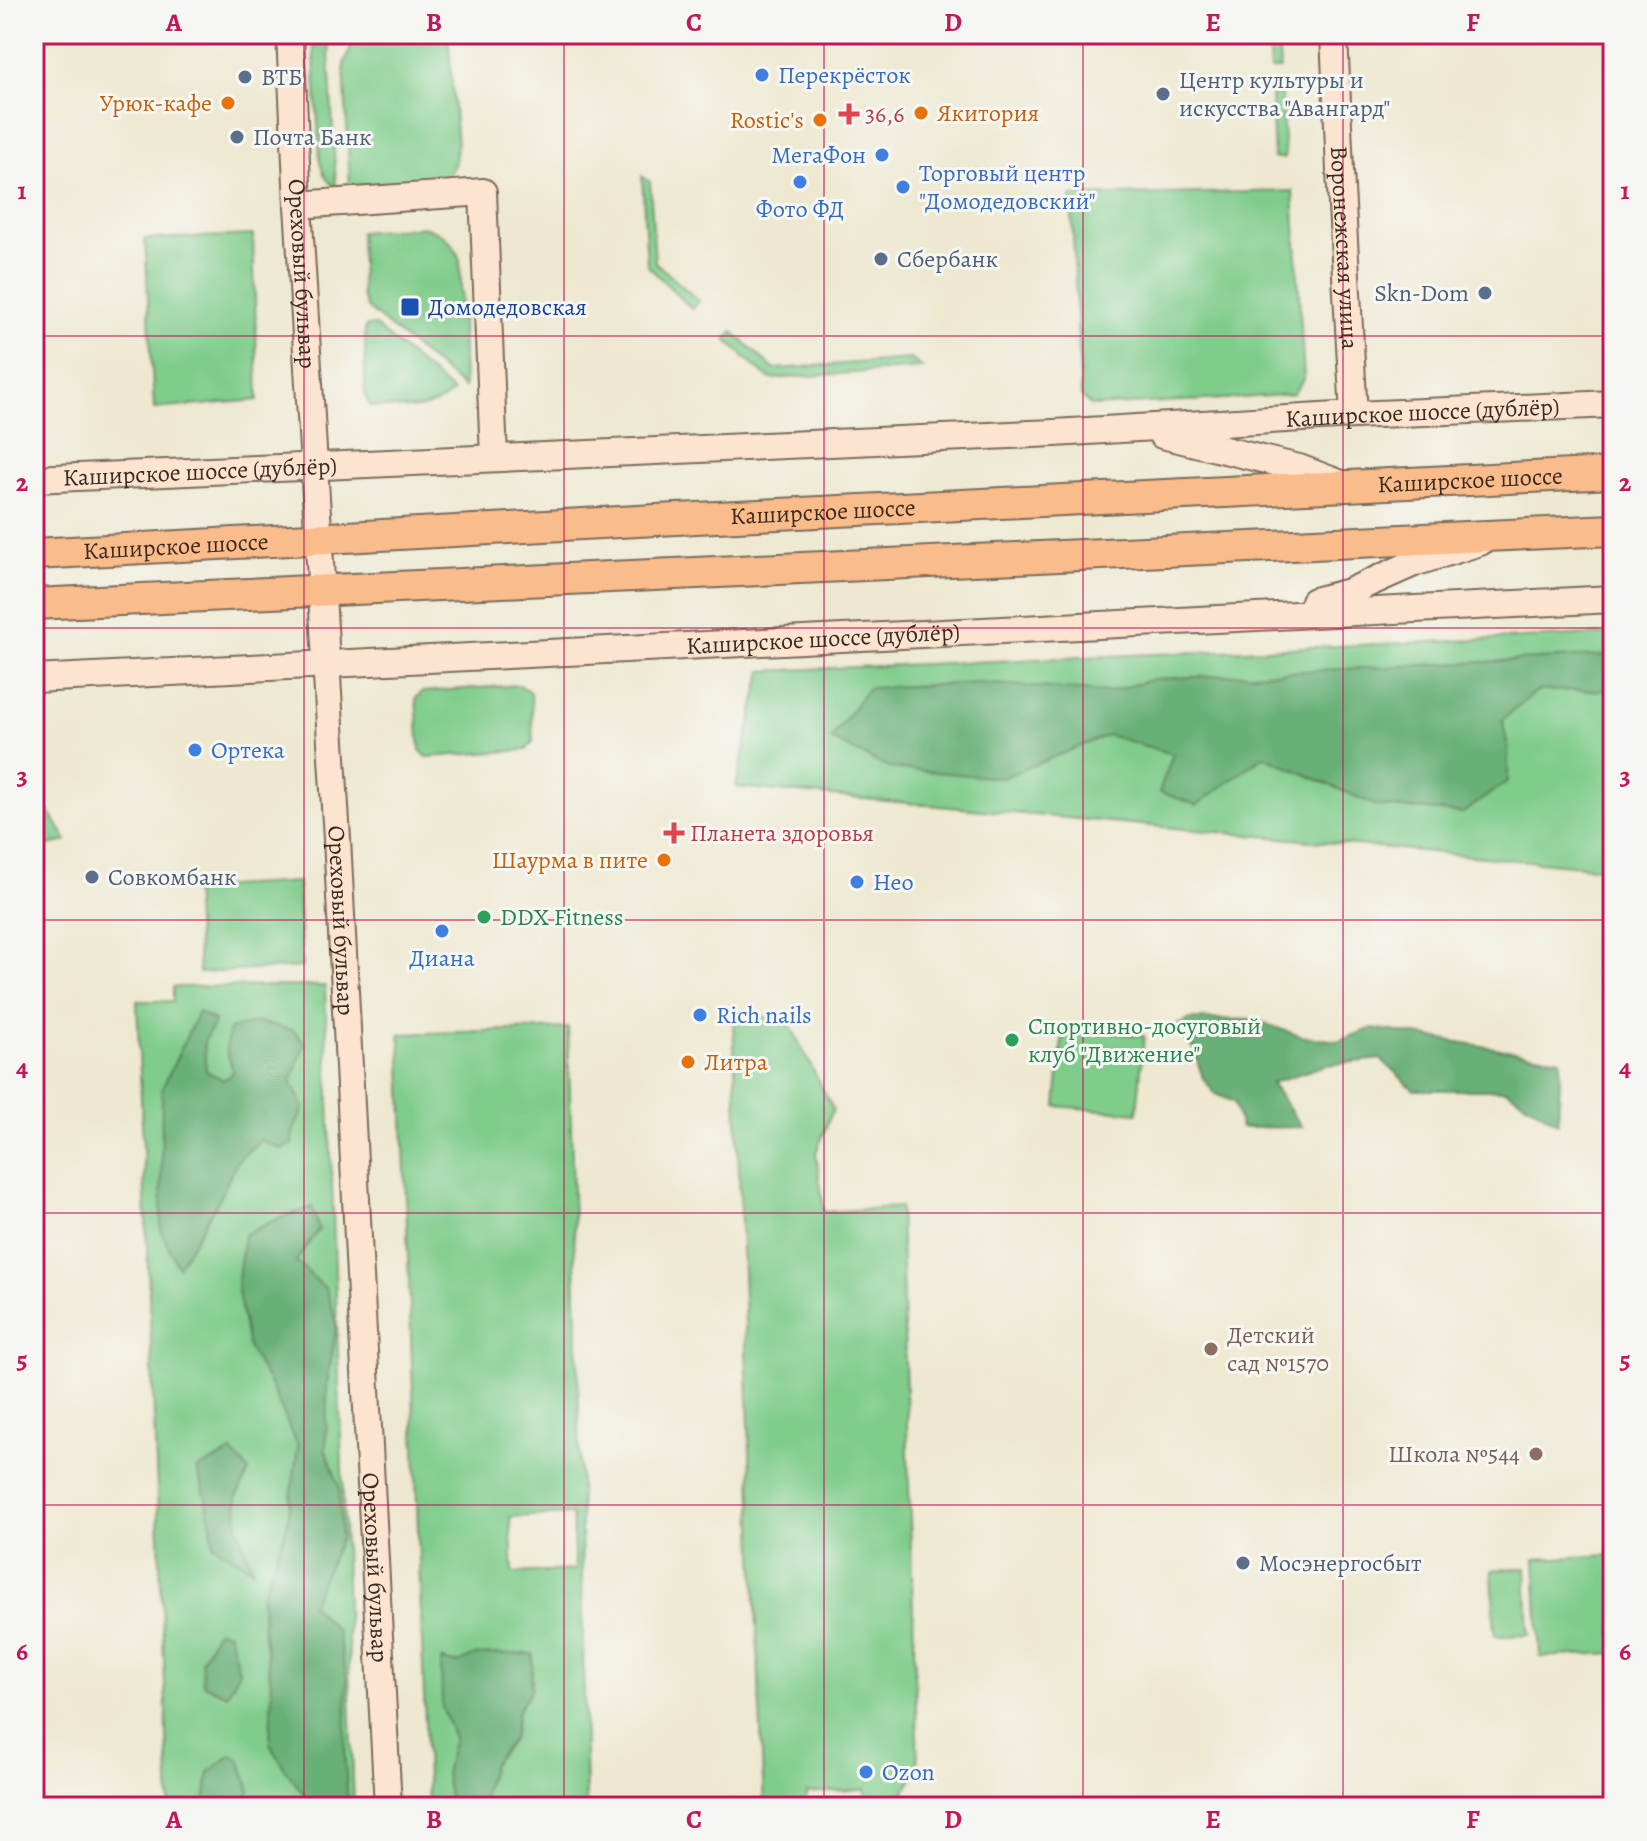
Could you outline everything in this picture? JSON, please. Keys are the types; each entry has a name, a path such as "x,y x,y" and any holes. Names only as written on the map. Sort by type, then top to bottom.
{"main road":[{"name":"Ореховый бульвар","path":"290,34 337,839 388,1807"},
{"name":"Воронежская улица","path":"1334,34 1354,415"},
{"path":"298,205 483,192 494,458"},
{"name":"Каширское шоссе (дублёр)","path":"34,479 1613,404"},
{"path":"1136,428 1299,468 1344,485"},
{"name":"Каширское шоссе","path":"34,554 1613,473"},
{"path":"34,604 1613,530"},
{"path":"1260,614 1349,592 1414,563 1501,536"},
{"name":"Каширское шоссе (дублёр)","path":"34,679 326,666 1260,614 1613,599"}],"green space":[{"path":"313,34 328,34 336,188 325,176 320,161"},
{"path":"357,34 448,34 457,146 452,169 444,180 413,187 350,189 344,64"},
{"path":"1268,34 1278,34 1280,69 1270,70"},
{"path":"1281,92 1285,158 1274,158 1271,93"},
{"path":"642,176 650,182 655,262 699,301 692,309 647,265"},
{"path":"1293,191 1304,379 1293,394 1092,406 1081,397 1071,196"},
{"path":"424,227 446,238 460,260 464,388 367,308 362,296 360,232"},
{"path":"253,235 258,400 154,409 145,239"},
{"path":"374,325 453,392 425,407 371,406 365,393 365,327"},
{"path":"733,332 774,369 911,359 922,368 771,379 726,340"},
{"path":"1613,634 1613,869 736,787 762,671"},
{"path":"1613,655 1613,690 1537,691 1502,720 1508,746 1508,781 1463,813 1377,806 1264,756 1197,805 1159,792 1173,754 1108,735 1002,778 889,768 831,739 868,688 977,683 1109,692 1153,679"},
{"path":"520,685 531,693 533,742 526,750 427,757 420,750 416,698 422,692"},
{"path":"34,786 67,841 34,848"},
{"path":"298,882 302,967 199,973 194,888"},
{"path":"325,986 354,1807 170,1807 137,1001 173,1001 173,987"},
{"path":"198,1012 215,1021 204,1042 206,1071 224,1080 233,1072 226,1048 229,1029 257,1022 293,1030 305,1043 291,1082 304,1108 293,1132 292,1145 281,1149 260,1140 237,1161 217,1203 178,1267 161,1231 162,1089"},
{"path":"786,1017 833,1109 816,1153 824,1212 900,1207 918,1767 896,1807 866,1807 865,1789 806,1793 806,1807 764,1807 733,1018"},
{"path":"1191,1019 1255,1020 1300,1036 1338,1041 1373,1028 1561,1059 1558,1123 1506,1090 1414,1090 1381,1059 1326,1065 1271,1083 1302,1127 1241,1128 1234,1102 1215,1094 1203,1078 1193,1048 1172,1027"},
{"path":"568,1028 586,1807 486,1807 483,1796 492,1764 513,1739 518,1710 531,1690 533,1654 452,1663 442,1660 442,1707 454,1738 445,1774 451,1807 428,1807 400,1034","holes":["572,1514 575,1570 513,1573 510,1517"]},
{"path":"1063,1029 1144,1036 1137,1113 1056,1106"},
{"path":"312,1207 319,1229 296,1261 326,1289 337,1324 327,1384 326,1451 339,1486 341,1538 311,1605 337,1631 347,1679 345,1762 348,1807 309,1807 308,1800 270,1743 272,1691 263,1628 262,1594 287,1526 298,1446 270,1384 248,1348 237,1286 244,1235"},
{"path":"232,1452 249,1471 237,1497 238,1528 253,1570 214,1545 207,1501 197,1469"},
{"path":"1613,1555 1613,1653 1540,1657 1535,1559"},
{"path":"1526,1568 1529,1635 1495,1636 1492,1570"},
{"path":"217,1630 229,1633 239,1672 227,1695 203,1684 201,1661"},
{"path":"533,1654 531,1690 518,1710 513,1739 492,1764 483,1796 486,1807 451,1807 445,1774 454,1738 442,1707 441,1659 455,1663 479,1655"},
{"path":"231,1755 241,1761 250,1791 244,1807 207,1807 209,1772"}],"place":[{"name":"Перекрёсток","path":"762,75"},
{"name":"ВТБ","path":"245,77"},
{"name":"Центр культуры и искусства \"Авангард\"","path":"1163,94"},
{"name":"Урюк-кафе","path":"228,103"},
{"name":"Якитория","path":"921,113"},
{"name":"36,6","path":"849,114"},
{"name":"Rostic's","path":"820,120"},
{"name":"Почта Банк","path":"237,137"},
{"name":"МегаФон","path":"882,155"},
{"name":"Фото ФД","path":"800,182"},
{"name":"Торговый центр \"Домодедовский\"","path":"903,187"},
{"name":"Сбербанк","path":"881,259"},
{"name":"Skn-Dom","path":"1485,293"},
{"name":"Домодедовская","path":"410,307"},
{"name":"Ортека","path":"195,750"},
{"name":"Планета здоровья","path":"674,833"},
{"name":"Шаурма в пите","path":"664,860"},
{"name":"Совкомбанк","path":"92,877"},
{"name":"Нео","path":"857,882"},
{"name":"DDX Fitness","path":"484,917"},
{"name":"Диана","path":"442,931"},
{"name":"Rich nails","path":"700,1015"},
{"name":"Спортивно-досуговый клуб \"Движение\"","path":"1012,1040"},
{"name":"Литра","path":"688,1062"},
{"name":"Детский сад №1570","path":"1211,1349"},
{"name":"Школа №544","path":"1536,1454"},
{"name":"Мосэнергосбыт","path":"1243,1563"},
{"name":"Ozon","path":"866,1772"}]}
